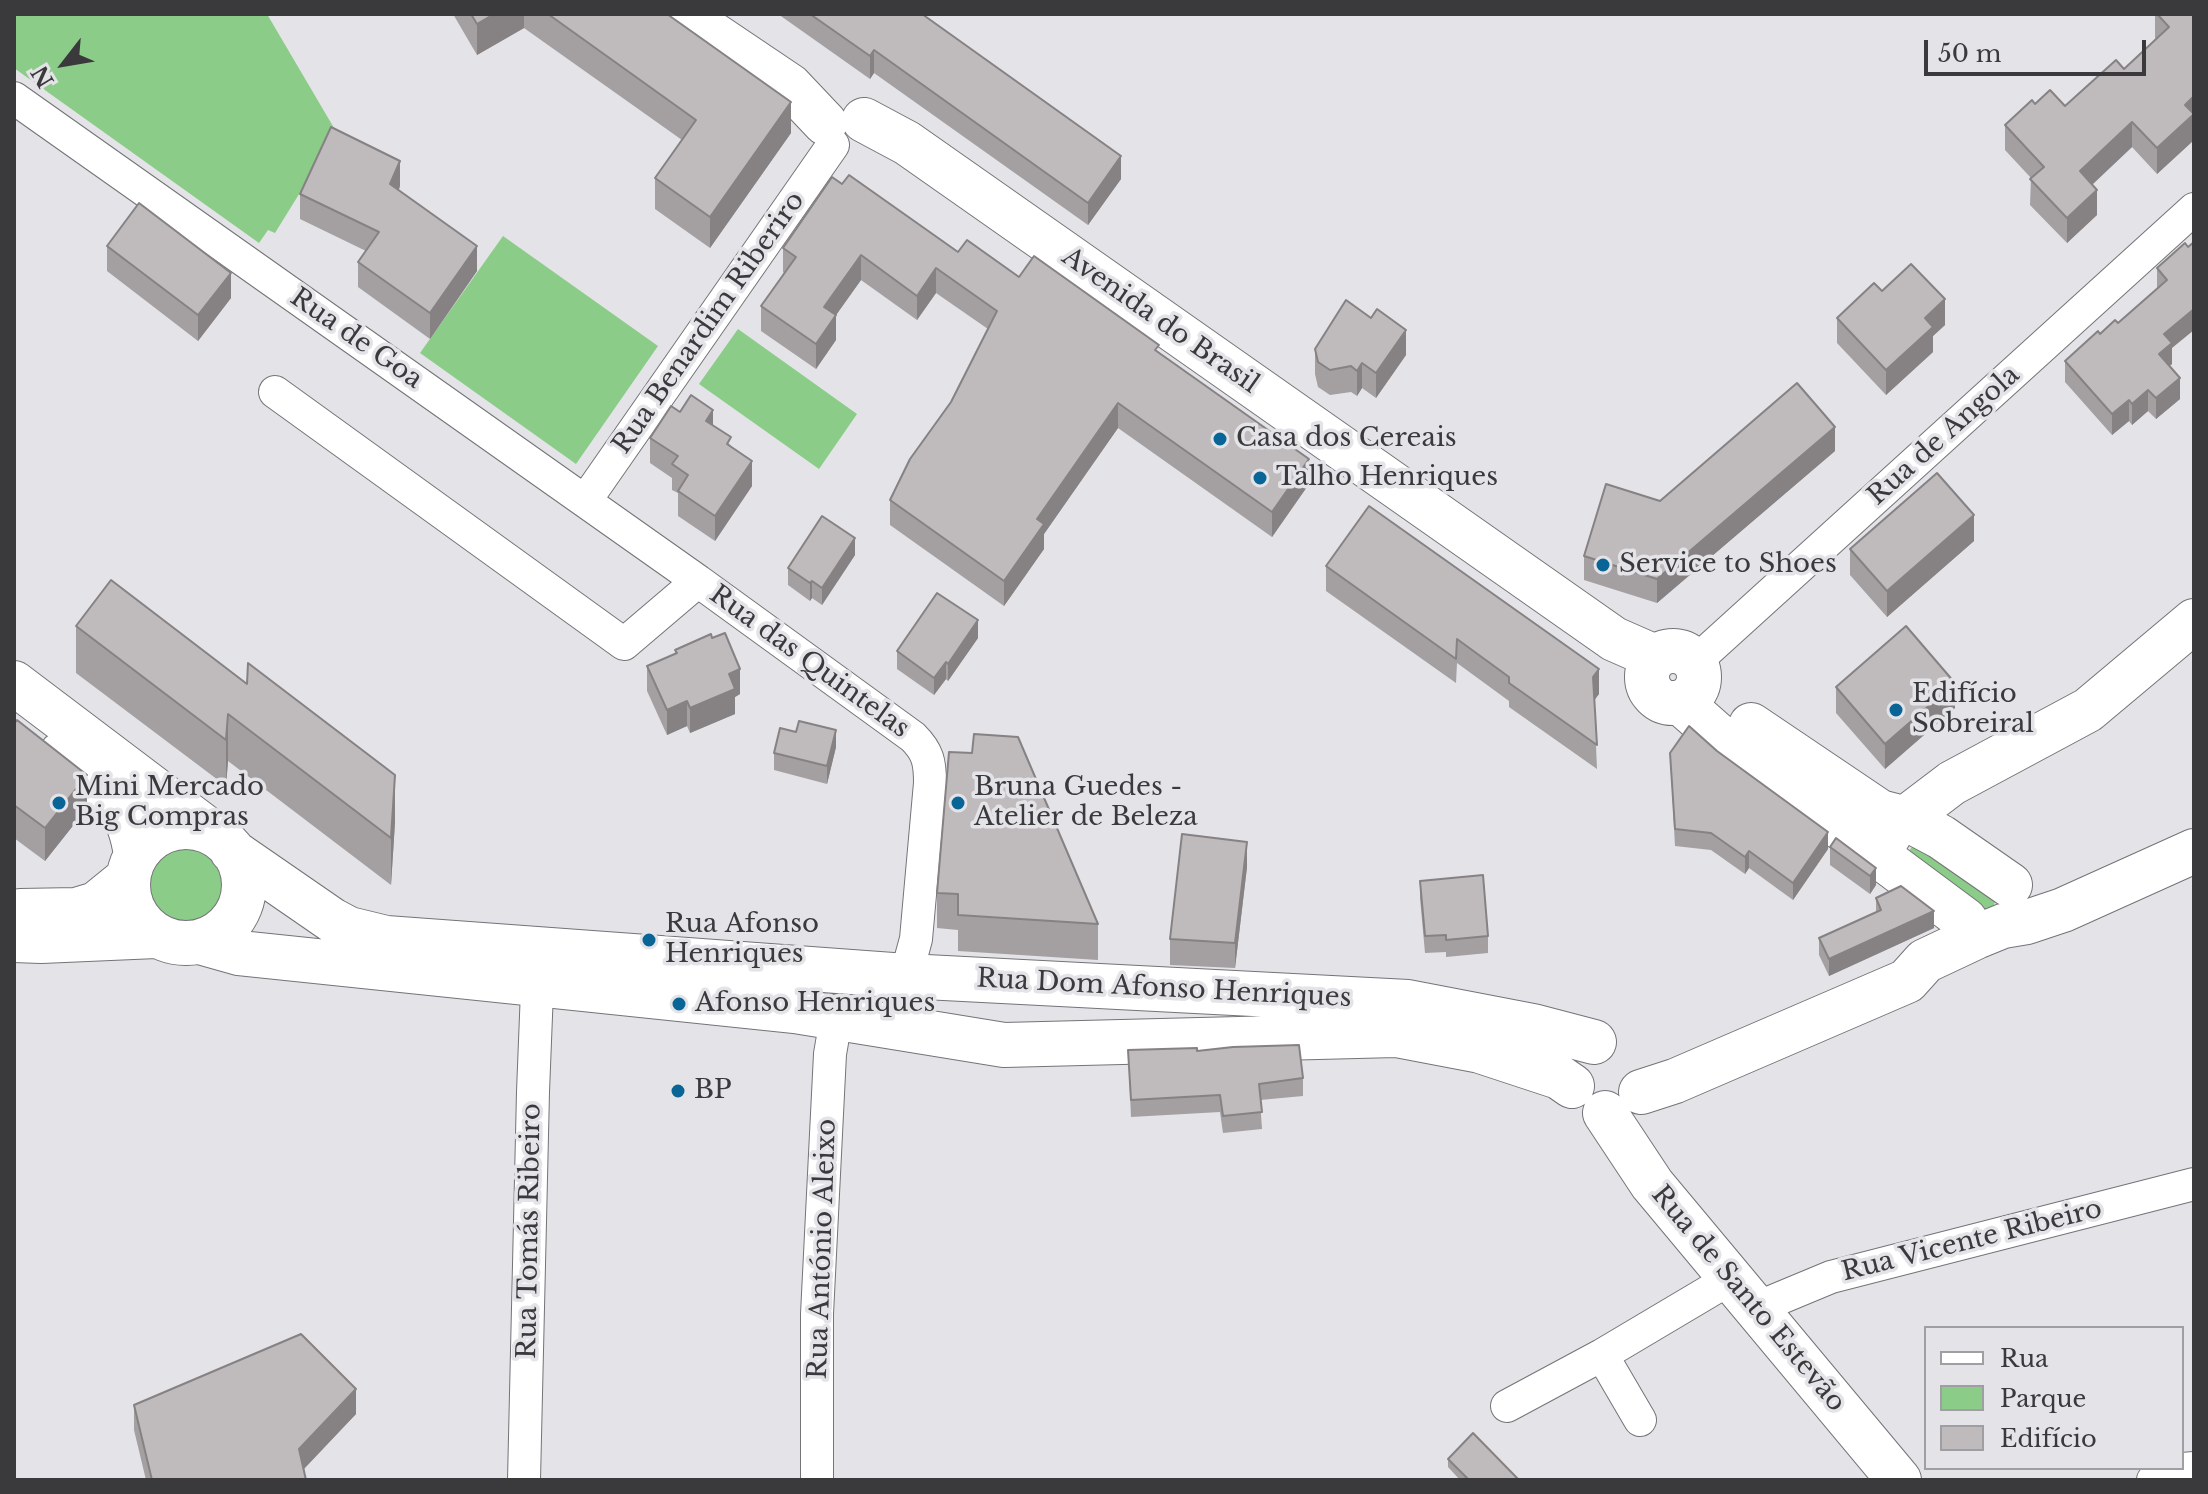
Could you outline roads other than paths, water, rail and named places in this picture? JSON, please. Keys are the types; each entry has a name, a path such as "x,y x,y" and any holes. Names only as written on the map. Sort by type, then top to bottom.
{"main road":[{"name":"Avenida do Brasil","path":"683,14 845,127 920,152 1614,639 1739,717 1880,812 1924,828 1996,916"},
{"name":"Avenida do Brasil","path":"719,14 802,69 845,127"},
{"path":"1924,828 1952,783 2088,710 2194,621"},
{"path":"1884,858 1889,833 1924,828 2098,729 2194,653"},
{"name":"Avenida do Brasil","path":"1675,677 1723,740 1965,920 1996,916"},
{"path":"14,683 224,843 242,877 241,905 232,921 217,934 200,942"},
{"path":"14,719 105,788 120,805 132,830 128,895 133,911 156,936"},
{"path":"1615,1088 1675,1050 1900,959 1925,961 2040,886 2067,879 2194,822"},
{"name":"Rua Dom Afonso Henriques","path":"14,910 76,910 96,904 132,867 147,842 171,830 198,828 349,929 538,966 974,1042 1034,1045 1396,1035 1480,1051 1559,1077 1615,1088 1626,1045 1605,1040 1594,1042 1533,1026 1408,1002 915,976 804,967 538,966 239,953 200,942 170,942 156,936 14,940"},
{"path":"1996,916 2027,922 2063,910 2194,851"},
{"path":"804,967 791,984 790,994 816,1015"},
{"path":"915,976 931,992 933,1007 928,1020 918,1031"},
{"name":"Rua de Santo Estevão","path":"1615,1088 1652,1184 1899,1480"}],"street":[{"name":"Rua de Goa","path":"14,98 698,581"},
{"name":"Rua Benardim Riberiro","path":"585,501 845,127"},
{"name":"Rua de Angola","path":"1675,677 2194,209"},
{"name":"Rua das Quintelas","path":"275,392 624,644 698,581 913,737 925,749 930,762 915,976"},
{"name":"Rua Tomás Ribeiro","path":"524,1480 538,966"},
{"name":"Rua António Aleixo","path":"816,1015 830,1054 817,1314 817,1480"},
{"name":"Rua Vicente Ribeiro","path":"1507,1406 1602,1355 1742,1294 1831,1277 2194,1184"},
{"path":"1602,1355 1640,1420"},
{"path":"2153,1480 2171,1470"}],"place":[{"name":"Casa dos Cereais","path":"1220,439"},
{"name":"Talho Henriques","path":"1260,478"},
{"name":"Service to Shoes","path":"1603,565"},
{"name":"Edifício Sobreiral","path":"1896,710"},
{"name":"Mini Mercado Big Compras","path":"59,803"},
{"name":"Bruna Guedes - Atelier de Beleza","path":"958,803"},
{"name":"Rua Afonso Henriques","path":"649,940"},
{"name":"Afonso Henriques","path":"679,1004"},
{"name":"BP","path":"678,1091"}]}
